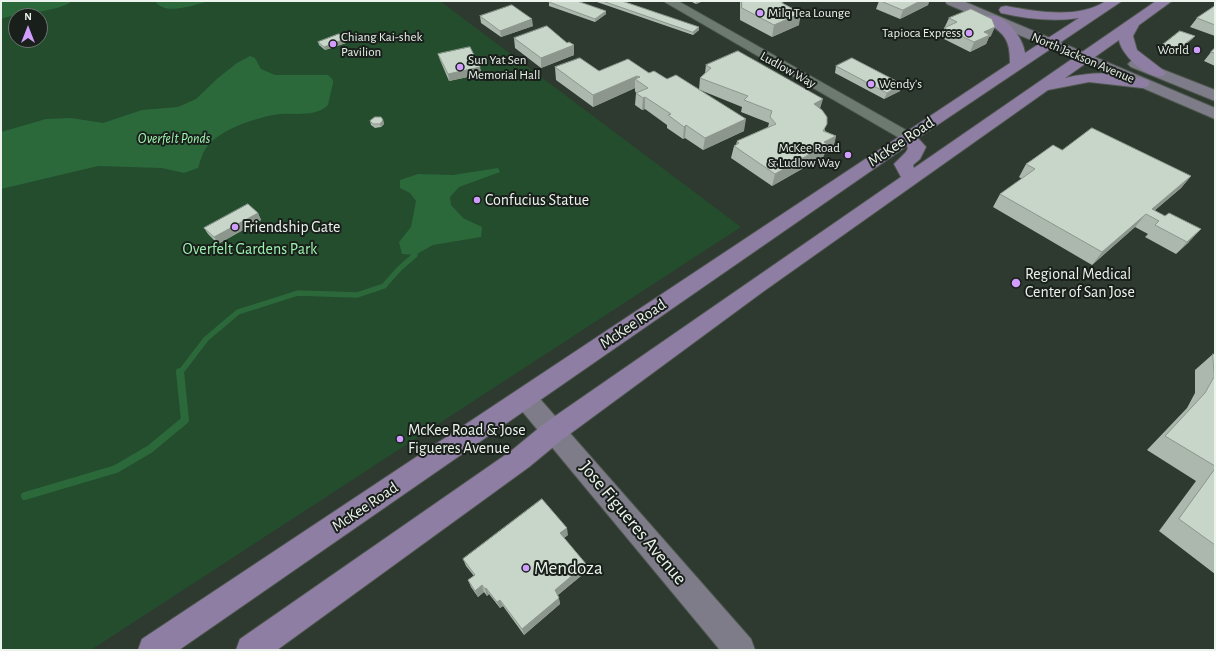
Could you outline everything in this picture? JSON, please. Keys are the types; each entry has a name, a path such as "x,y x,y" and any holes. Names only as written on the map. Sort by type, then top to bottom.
{"main road":[{"name":"North Jackson Avenue","path":"952,1 1049,43 1091,47 1142,83 1215,114"},
{"name":"North Jackson Avenue","path":"985,1 1091,47 1215,96"},
{"name":"McKee Road","path":"251,650 520,460 554,431 1040,88 1091,47 1134,23 1165,1"},
{"name":"McKee Road","path":"1091,47 1110,4"},
{"path":"1006,10 1046,17 1064,17 1110,4"},
{"path":"992,19 1012,34 1017,41 1018,64"},
{"path":"1134,23 1126,35 1127,45 1137,58 1158,73"},
{"name":"McKee Road","path":"153,650 908,137 1049,43 1091,47"},
{"path":"1040,88 1089,77 1110,78 1142,83"},
{"path":"908,137 917,147 914,155 903,164 911,179"},
{"name":"Jose Figueres Avenue","path":"525,398 740,650"}],"street":[{"name":"Ludlow Way","path":"670,1 908,137"}],"green space":[{"name":"Overfelt Gardens Park","path":"1,1 440,1 741,227 91,650 1,650"}],"water":[{"path":"1,1 73,1 48,10 48,8 8,8 8,17 1,19"},
{"path":"155,1 210,1 189,7 173,9 160,6"},
{"name":"Overfelt Ponds","path":"250,56 255,58 261,69 275,75 328,75 333,80 333,83 328,105 323,109 312,113 272,115 251,121 229,130 212,141 206,148 198,168 184,173 162,168 98,166 1,189 1,132 46,119 71,118 103,123 142,110 178,107 196,99 218,78 237,63"},
{"path":"498,168 500,172 459,187 450,197 451,205 463,218 482,227 481,237 433,245 415,255 402,254 399,242 411,227 416,201 410,193 400,188 400,180 418,174 453,175"}],"building":[{"path":"577,1 606,11 595,19 549,2"},
{"path":"603,1 622,1 699,27 693,32"},
{"path":"742,1 782,1 782,3 801,13 774,25 742,8"},
{"path":"881,1 920,1 903,10"},
{"path":"512,5 532,19 500,31 480,16"},
{"path":"1215,6 1215,25 1197,18"},
{"path":"971,9 992,19 995,27 984,32 990,35 974,42 944,28 957,22 949,18"},
{"path":"547,26 567,43 569,42 574,45 541,58 514,38"},
{"path":"1180,31 1195,36 1176,51 1161,46"},
{"path":"339,34 345,39 324,47 318,42"},
{"name":"Sun Yat Sen Memorial Hall","path":"470,47 480,67 448,74 438,54"},
{"path":"738,51 823,99 814,104 822,110 827,117 827,124 823,131 836,136 824,142 827,144 775,174 734,146 739,143 737,141 776,124 770,117 772,111 744,100 748,96 700,78 711,68 706,65"},
{"path":"580,58 599,71 628,59 649,73 654,71 667,79 676,75 746,119 705,138 686,125 684,127 668,115 671,114 645,97 643,98 636,93 648,88 635,79 640,77 637,76 593,95 555,67"},
{"path":"852,58 902,84 887,93 836,66"},
{"path":"375,117 381,117 383,120 380,124 373,124 370,121"},
{"path":"1092,128 1191,176 1152,209 1165,216 1169,213 1201,229 1187,242 1155,225 1159,221 1146,214 1102,252 1000,194 1035,169 1026,164 1053,145 1062,150"},
{"path":"248,204 258,213 214,237 204,228"},
{"path":"1213,354 1215,355 1215,466 1165,436 1205,393 1214,377"},
{"path":"1215,469 1215,545 1179,519"},
{"name":"Mendoza","path":"542,499 567,528 560,533 586,564 555,590 559,598 522,629 500,600 497,602 486,588 485,589 482,585 475,591 468,580 475,575 463,559"}],"waterway":[{"path":"180,373 206,339 238,312 298,293 357,295 384,286 399,269 415,255"},
{"path":"25,496 116,469 150,449 185,420 180,373"}],"place":[{"name":"Milq Tea Lounge","path":"760,13"},
{"name":"Tapioca Express","path":"969,33"},
{"name":"Chiang Kai-shek Pavilion","path":"333,44"},
{"name":"World","path":"1197,50"},
{"name":"Sun Yat Sen Memorial Hall","path":"460,67"},
{"name":"Wendy's","path":"871,84"},
{"name":"McKee Road & Ludlow Way","path":"848,155"},
{"name":"Confucius Statue","path":"477,200"},
{"name":"Friendship Gate","path":"235,227"},
{"name":"Regional Medical Center of San Jose","path":"1016,283"},
{"name":"McKee Road & Jose Figueres Avenue","path":"400,439"},
{"name":"Mendoza","path":"526,568"}]}
